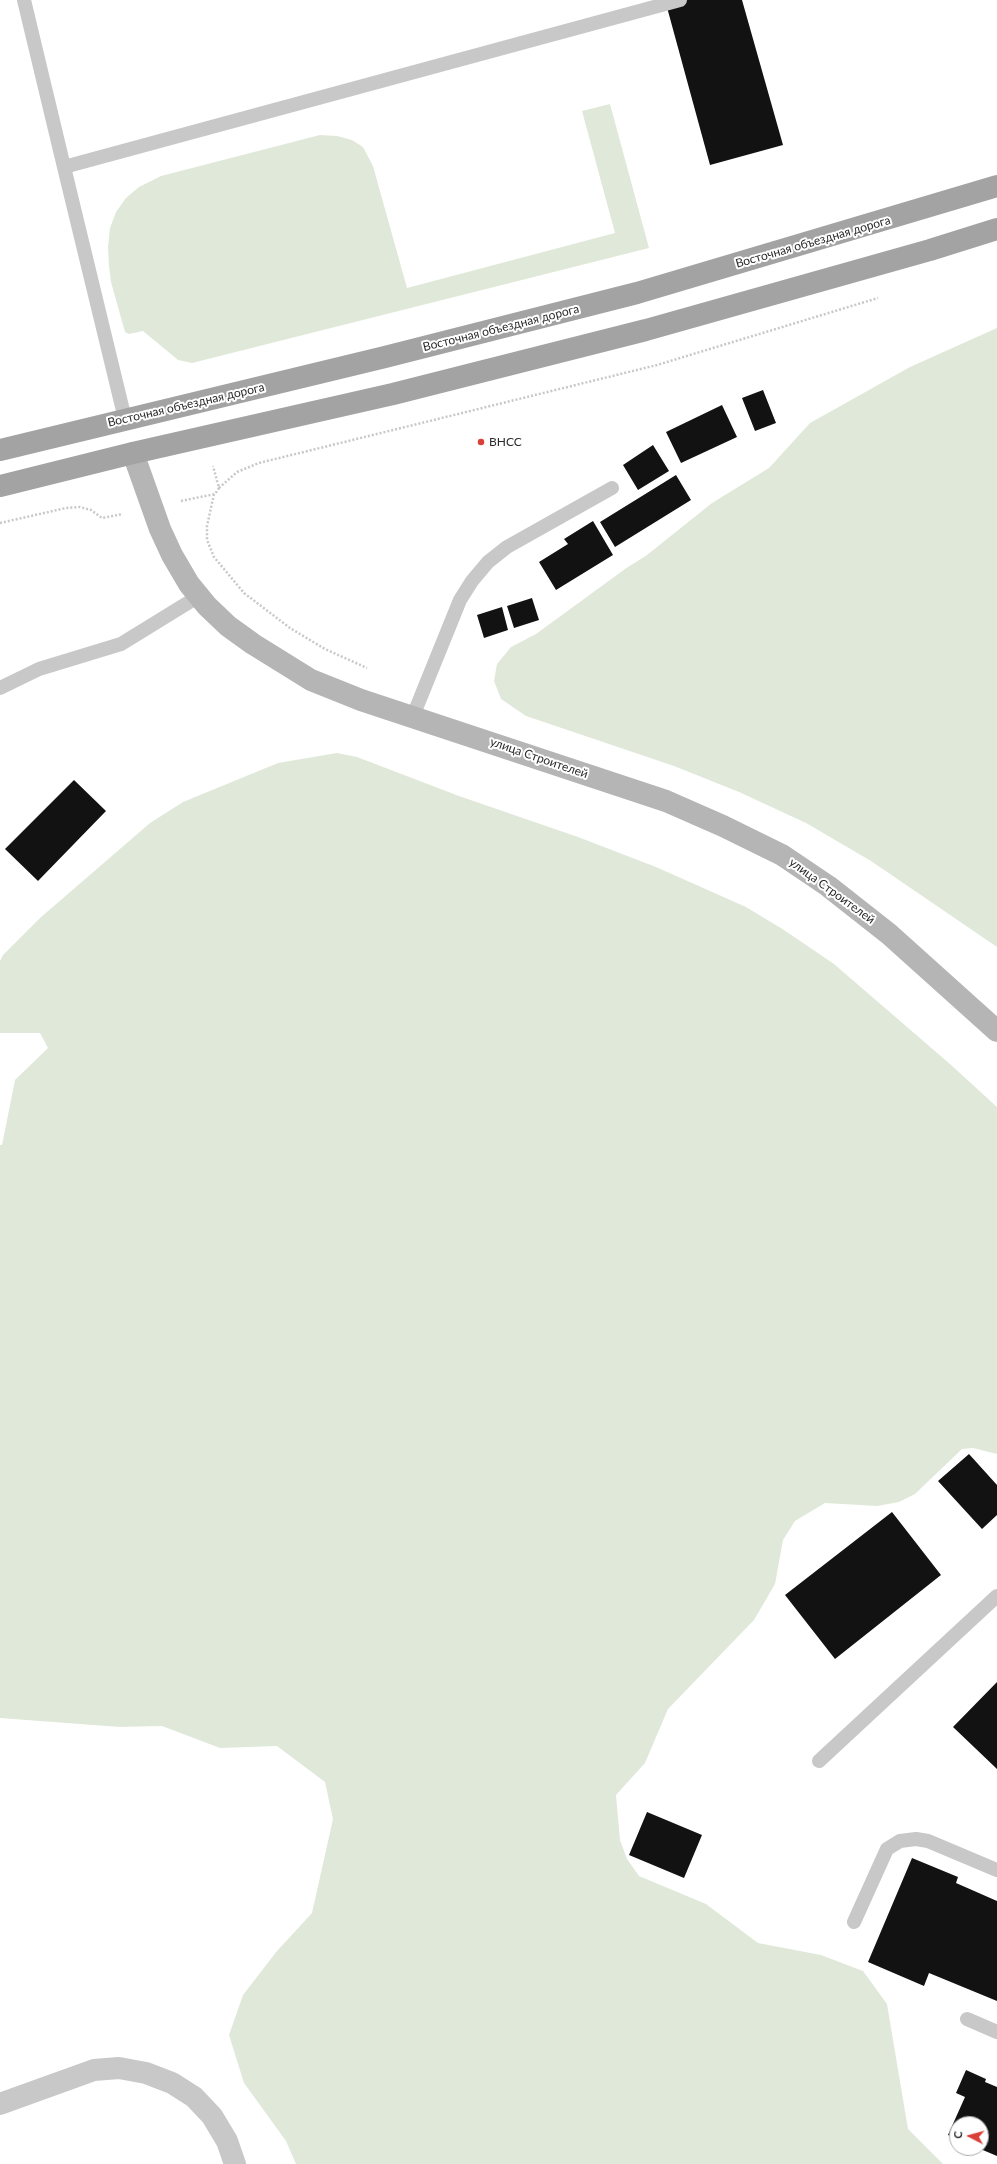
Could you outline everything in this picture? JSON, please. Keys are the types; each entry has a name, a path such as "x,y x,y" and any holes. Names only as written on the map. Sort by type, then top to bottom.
{"main road":[{"name":"Восточная объездная дорога","path":"0,450 385,357 637,293 997,186"},
{"path":"0,486 133,453 393,394 638,332 922,252 997,229"},
{"path":"125,419 133,453"},
{"name":"улица Строителей","path":"133,453 148,497 169,548 189,584 207,606 228,626 276,660 318,682 361,700 666,801 723,826 782,855 828,886 889,934 997,1031"}],"street":[{"path":"0,2104 94,2070 119,2068 146,2074 172,2083 199,2102 212,2116 227,2141 235,2164"}],"lane":[{"path":"24,0 125,419"},
{"path":"64,166 680,0"},
{"path":"413,716 460,600 472,581 488,562 506,547 612,488"},
{"path":"0,688 39,669 121,644 199,596"},
{"path":"819,1761 994,1604"},
{"path":"854,1922 887,1849 900,1841 916,1839 928,1842 997,1870"},
{"path":"967,2019 997,2032"}],"path":[{"path":"219,488 237,472 259,462 657,365 882,297"},
{"path":"215,494 207,526 207,540 214,557 244,593 290,628 325,649 374,671"}],"green space":[{"path":"610,104 649,248 192,363 178,360 143,331 129,334 125,332 111,282 108,247 110,228 116,212 126,198 139,187 161,176 320,135 337,136 352,140 363,147 373,166 407,288 615,233 582,111"},
{"path":"997,328 997,947 871,861 806,823 739,792 674,766 526,716 501,699 494,681 497,664 511,647 536,634 625,569 647,555 712,503 769,468 810,423 910,367"},
{"path":"337,753 357,757 459,796 578,837 656,867 746,907 784,930 834,964 950,1064 997,1107 997,1454 973,1448 962,1449 915,1494 899,1502 877,1506 825,1503 795,1521 783,1540 775,1584 754,1620 668,1709 645,1763 616,1795 620,1840 627,1859 639,1876 706,1904 758,1943 821,1955 863,1971 887,2004 908,2129 943,2164 296,2164 286,2141 244,2083 229,2035 243,1995 277,1951 312,1913 333,1819 325,1782 277,1746 220,1748 162,1726 120,1727 0,1718 0,1145 2,1145 15,1080 48,1048 40,1033 0,1033 0,961 3,955 40,918 150,823 183,802 278,763"}],"building":[{"path":"665,0 742,0 783,145 710,165"},
{"path":"763,390 776,423 755,431 742,398"},
{"path":"722,405 737,437 681,463 666,432"},
{"path":"653,445 669,471 638,490 623,465"},
{"path":"676,475 691,500 615,547 600,522"},
{"path":"593,521 613,555 556,590 539,562 568,544 564,539"},
{"path":"532,598 539,620 514,628 507,606"},
{"path":"502,607 508,630 484,638 477,615"},
{"path":"74,780 106,811 38,881 5,849"},
{"path":"969,1454 997,1485 997,1515 982,1529 938,1481"},
{"path":"892,1512 941,1575 835,1659 785,1595"},
{"path":"997,1682 997,1769 953,1727"},
{"path":"647,1812 702,1835 684,1878 629,1855"},
{"path":"912,1858 958,1877 956,1883 997,1901 997,2001 929,1973 924,1986 868,1962"},
{"path":"966,2070 986,2079 985,2082 997,2087 997,2156 989,2153 989,2116 956,2116 965,2097 956,2093"}],"place":[{"name":"ВНСС","path":"481,442"}]}
